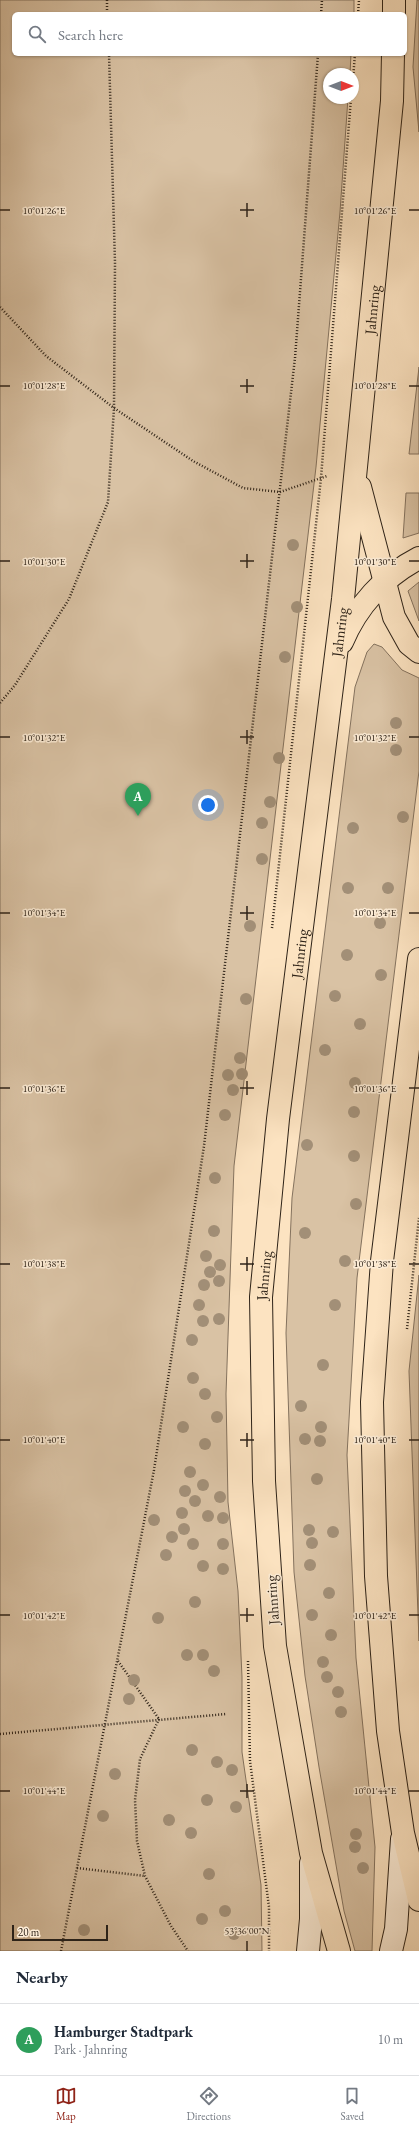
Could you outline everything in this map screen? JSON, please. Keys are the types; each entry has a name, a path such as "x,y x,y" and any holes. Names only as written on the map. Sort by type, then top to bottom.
{"main road":[{"path":"394,0 394,12"},
{"name":"Jahnring","path":"339,1951 311,1854 275,1646 264,1481 261,1297 278,1119 337,656 392,101 393,56"},
{"path":"356,474 394,617 409,644 419,652"},
{"path":"337,656 347,630 363,605 384,580 419,558"},
{"path":"419,959 382,1261 372,1402 376,1576 388,1732 403,1833 419,1900"},
{"path":"391,1951 396,1929 403,1833"},
{"path":"308,1951 311,1919 311,1854"}],"path":[{"path":"107,0 107,12"},
{"path":"321,12 322,0"},
{"path":"358,12 359,0"},
{"path":"0,703 15,685 69,599 108,502 114,408 115,263 109,56"},
{"path":"61,1951 154,1470 204,1146 295,358 318,56"},
{"path":"354,68 355,56"},
{"path":"321,478 352,104"},
{"path":"0,307 46,356 114,408 193,461 243,488 280,492 328,476"},
{"path":"407,1332 419,1218"},
{"path":"118,1660 159,1719"},
{"path":"0,1734 226,1714"},
{"path":"159,1719 140,1759 135,1800 137,1841 145,1876 171,1926 188,1951"},
{"path":"77,1868 145,1876"}],"shaded area":[{"path":"0,0 354,0 354,12 12,12 12,56 351,56 350,68 323,68 323,104 348,104 340,212 316,467 234,1166 226,1394 228,1502 238,1591 242,1677 242,1752 261,1885 262,1951 0,1951"},
{"path":"417,0 419,0 419,132 413,67"},
{"path":"419,367 419,454 409,454"},
{"path":"406,493 419,493 419,533 403,538"},
{"path":"419,582 419,621 408,591"},
{"path":"374,644 382,647 402,670 419,678 419,771 357,1278 347,1455 356,1658 375,1847 372,1951 355,1951 344,1911 305,1676 294,1572 286,1333 292,1198 355,687 367,652"},
{"path":"419,1275 419,1641 409,1371"}],"place":[{"name":"Hamburger Stadtpark","path":"138,816"}]}
